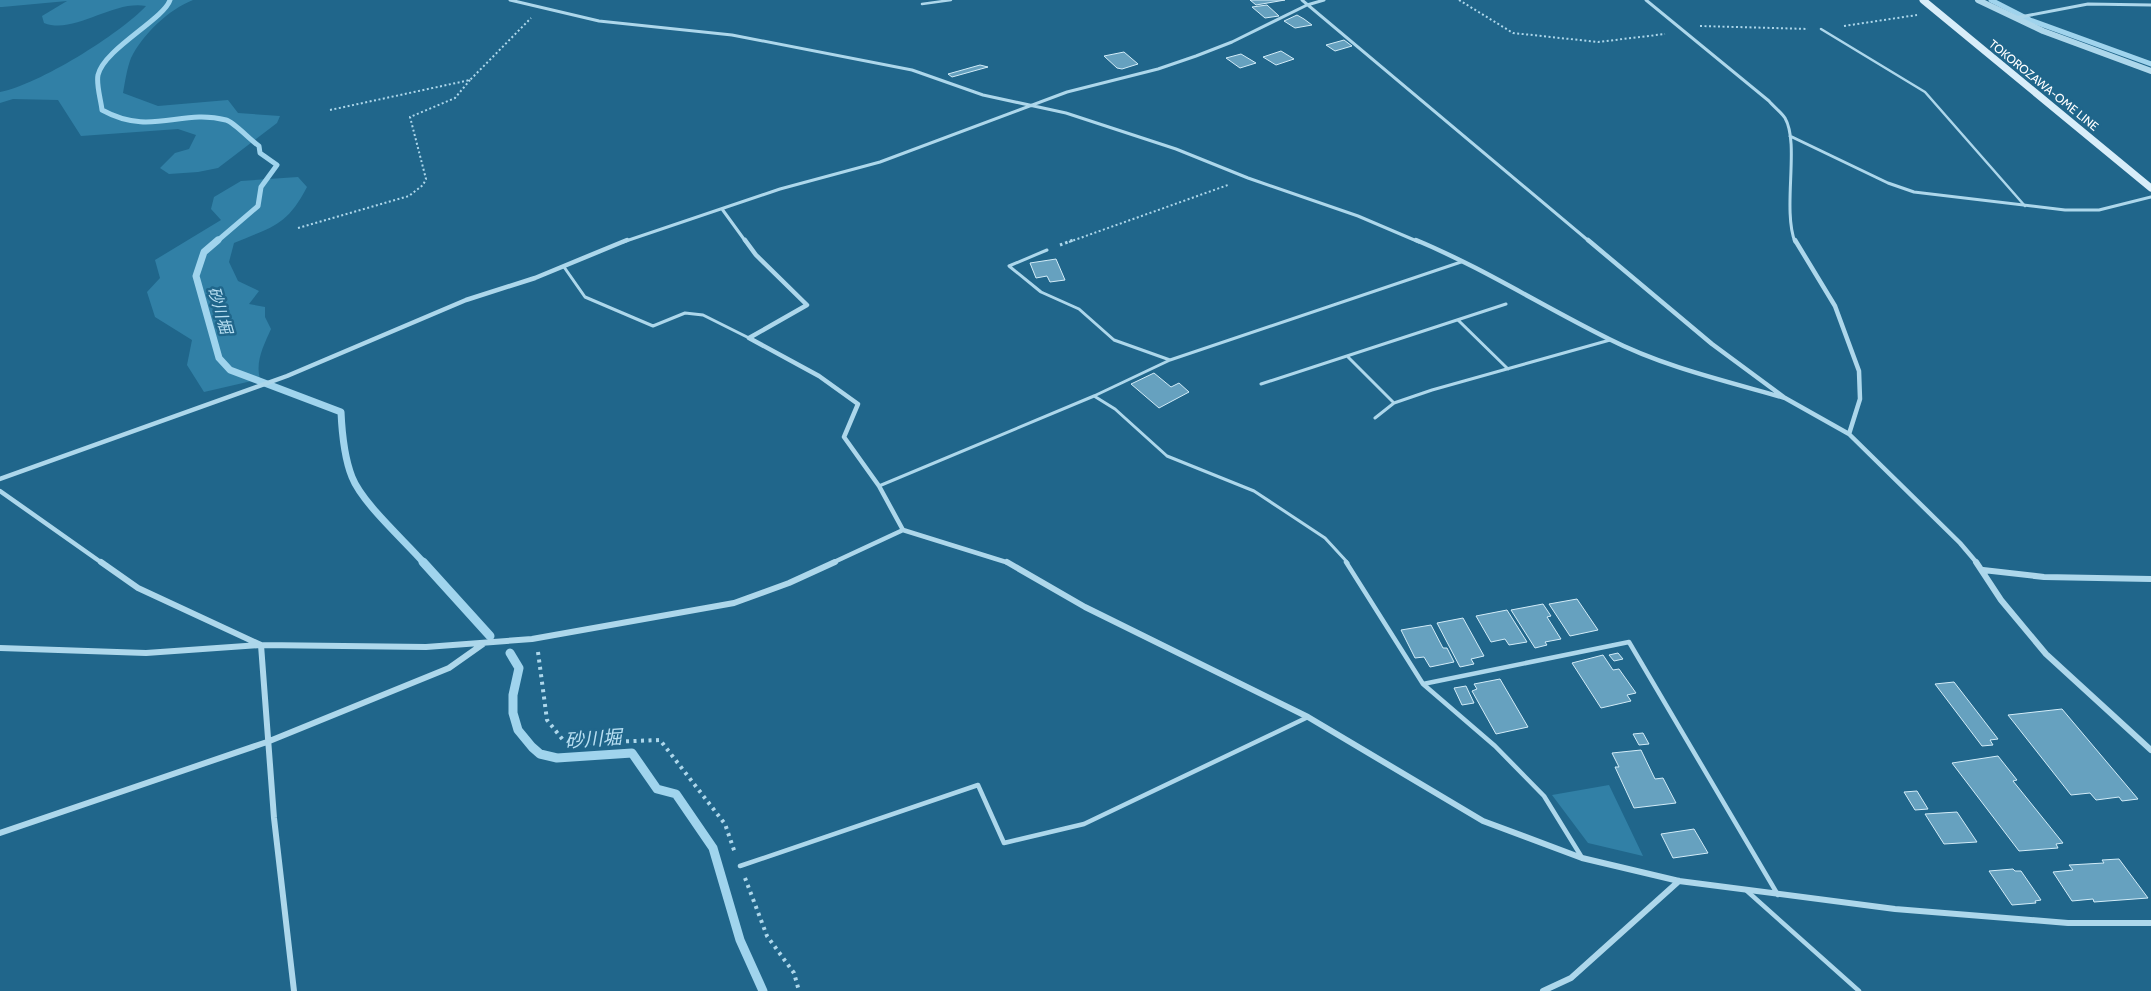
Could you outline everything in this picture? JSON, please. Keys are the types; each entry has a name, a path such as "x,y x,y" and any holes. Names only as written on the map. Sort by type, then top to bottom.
{"main road":[{"name":"TOKOROZAWA-OME LINE","path":"1922,0 2151,188"}],"street":[{"path":"510,0 541,9 599,20 771,41 864,59 912,70 983,95 1035,105 1176,149 1248,178 1358,216 1524,292 1610,340 1674,366 1785,398"},
{"path":"1302,0 1712,344 1785,398 1849,434 1960,543 1983,570 2001,600 2046,654 2151,750"},
{"path":"0,479 287,376 466,300 564,267 642,234 780,189 880,162 1067,92 1158,69 1196,56 1232,42 1308,5 1324,0"},
{"path":"1646,0 1686,31 1768,101 1785,119 1790,136 1790,213 1792,233 1797,246 1835,306 1859,371 1860,400 1849,434"},
{"path":"1978,0 2013,18 2083,47 2151,71"},
{"path":"2013,18 2088,4 2151,5"},
{"path":"1790,136 1888,183 1914,192 2065,210 2099,210 2151,197"},
{"path":"722,209 756,255 807,305 749,338"},
{"path":"749,338 811,372 842,391 858,404 844,437 879,486 904,530"},
{"path":"0,491 138,588 261,645"},
{"path":"0,648 146,653 261,645 426,647 484,644 532,638 672,615 734,602 789,584 904,530 1004,560 1085,607 1308,717 1483,821 1582,858 1679,880 1747,891 1895,909 2068,923 2151,923"},
{"path":"1983,570 2044,577 2151,579"},
{"path":"0,833 267,742 449,668 484,644"},
{"path":"261,645 267,742 281,895 294,991"},
{"path":"1543,991 1571,978 1679,880"}],"lane":[{"path":"922,4 950,0"},
{"path":"1821,29 1924,92 2025,206"},
{"path":"1048,250 1009,266 1041,292 1079,309 1114,340 1170,360"},
{"path":"879,486 1094,396 1170,360 1461,262"},
{"path":"564,267 586,297 653,326 685,313 702,315 749,338"},
{"path":"1261,384 1506,304"},
{"path":"1458,320 1508,369"},
{"path":"1375,418 1394,403 1432,390 1610,340"},
{"path":"1347,356 1394,403"},
{"path":"1094,396 1115,409 1166,456 1254,491 1325,538 1352,568 1382,620 1423,684 1495,746 1544,796 1582,858"},
{"path":"1423,684 1629,642 1778,895"},
{"path":"740,866 978,784 1004,842 1084,824 1308,717"},
{"path":"1747,891 1859,991"}],"path":[{"path":"1459,0 1513,34 1598,42 1686,31"},
{"path":"298,228 409,196 423,185 426,179 410,117 455,98 470,80 541,9"},
{"path":"330,110 470,80"},
{"path":"1048,250 1248,178"},
{"path":"532,638 540,659 547,720 563,740 582,743 660,740 725,824 767,936 794,973 799,991"}],"shaded area":[{"path":"0,0 193,0 166,16 142,40 131,58 123,93 158,106 228,100 238,113 280,116 277,123 218,168 198,172 169,174 160,168 175,153 189,149 196,135 178,129 81,136 58,100 13,99 0,103 0,92 35,80 78,57 118,30 146,6 133,5 68,25 56,25 44,23 42,16 67,1 0,7"},
{"path":"298,177 307,187 292,210 277,224 234,243 229,262 238,281 259,291 249,304 265,307 265,317 271,329 259,359 260,379 204,392 187,365 192,340 155,317 147,292 160,278 155,260 221,220 211,209 214,197 241,181"},
{"path":"1609,785 1643,856 1588,843 1552,795"}],"building":[{"path":"1250,0 1285,0 1256,5"},
{"path":"1267,5 1279,16 1265,18 1252,7"},
{"path":"1297,15 1312,25 1295,28 1284,21"},
{"path":"1344,40 1352,46 1335,51 1326,45"},
{"path":"1281,51 1294,59 1276,65 1263,57"},
{"path":"1124,52 1138,64 1122,69 1117,68 1104,56"},
{"path":"1241,54 1256,63 1240,68 1226,58"},
{"path":"980,65 988,67 952,77 948,74"},
{"path":"1056,259 1065,280 1050,282 1047,276 1036,278 1030,263"},
{"path":"1154,373 1171,387 1179,383 1189,392 1159,408 1131,384"},
{"path":"1577,599 1598,630 1570,636 1549,604"},
{"path":"1543,604 1551,616 1547,617 1561,639 1545,642 1547,645 1535,648 1511,610"},
{"path":"1507,610 1527,642 1509,645 1505,639 1491,642 1476,616"},
{"path":"1463,618 1484,656 1471,659 1474,664 1460,667 1437,623"},
{"path":"1431,625 1443,648 1447,648 1454,662 1430,667 1424,657 1415,658 1401,630"},
{"path":"1618,653 1623,659 1614,661 1609,655"},
{"path":"1603,655 1613,670 1619,669 1636,693 1627,695 1631,701 1601,708 1572,663"},
{"path":"1500,679 1528,727 1496,734 1472,691 1477,689 1474,684"},
{"path":"1954,682 1998,739 1990,740 1993,745 1982,746 1935,684"},
{"path":"1466,686 1474,703 1462,705 1454,688"},
{"path":"2062,709 2138,799 2122,801 2119,797 2096,800 2090,793 2071,795 2008,715"},
{"path":"1643,733 1649,744 1639,745 1633,734"},
{"path":"1641,750 1655,779 1663,778 1676,803 1634,808 1615,767 1619,767 1612,753"},
{"path":"1998,756 2017,780 2013,781 2063,843 2056,844 2058,848 2019,851 1952,763"},
{"path":"1917,791 1928,809 1915,810 1904,792"},
{"path":"1957,812 1977,842 1944,844 1925,814"},
{"path":"1694,829 1708,853 1673,858 1661,834"},
{"path":"2119,859 2148,898 2094,902 2093,899 2072,901 2053,872 2073,870 2069,865 2104,863 2102,860"},
{"path":"2013,869 2021,871 2041,900 2035,901 2036,903 2012,905 1989,871"}],"waterway":[{"name":"砂川堀","path":"170,0 157,16 122,45 103,65 98,75 102,110 120,118 136,121 151,122 195,117 226,120 259,146 260,153 277,165 261,187 258,206 216,242"},
{"path":"1991,0 2030,20 2151,64"},
{"name":"砂川堀","path":"218,240 204,252 196,276 219,358 230,370 341,412 345,453 349,469 357,487 374,510 424,563"},
{"name":"砂川堀","path":"423,562 490,636"},
{"name":"砂川堀","path":"510,653 519,668 513,695 513,713 518,730 540,754 557,758 632,753 657,789 676,794 713,848 740,940 763,991"}]}
